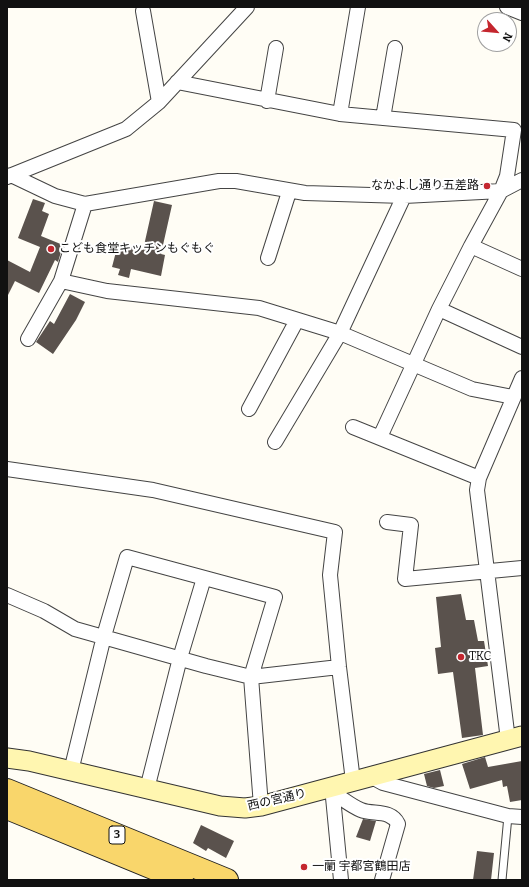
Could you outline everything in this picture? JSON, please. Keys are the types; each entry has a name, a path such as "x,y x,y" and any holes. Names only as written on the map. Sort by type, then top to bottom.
{"main road":[{"name":"3","path":"7,777 93,816 146,856 182,880"},
{"name":"3","path":"7,790 146,856"},
{"name":"3","path":"7,808 146,856 227,880"},
{"name":"3","path":"7,825 42,839 146,856"}],"street":[{"path":"9,176 126,129 159,102 247,7"},
{"path":"340,114 358,7"},
{"path":"507,7 522,13"},
{"path":"143,11 159,102"},
{"path":"267,101 276,48"},
{"path":"383,118 395,48"},
{"path":"178,82 267,101 340,114 514,130 505,189 471,246 380,437"},
{"path":"9,176 55,196 85,204 118,200 219,181 236,181 289,192 404,196 505,189 522,193"},
{"path":"505,189 522,180"},
{"path":"268,258 289,192"},
{"path":"275,442 340,333 404,196"},
{"path":"28,339 61,281 85,204"},
{"path":"471,246 522,268"},
{"path":"61,281 107,291 259,308 340,333 472,389 513,397"},
{"path":"440,309 522,347"},
{"path":"249,409 297,320"},
{"path":"515,738 487,572 477,490 479,478 522,378"},
{"path":"353,427 479,478"},
{"path":"7,469 153,490 335,532 330,575 339,667 353,781"},
{"path":"387,522 411,525 405,579 522,568"},
{"path":"71,771 104,636 127,557 275,597 252,677 261,806"},
{"path":"147,789 180,658 204,578"},
{"path":"7,595 44,610 75,629 252,677 339,667"},
{"name":"西の宮通り","path":"7,758 28,761 220,806 245,808 261,806 333,790 353,781 515,738"},
{"path":"372,777 383,783 515,816"},
{"path":"333,790 342,880"},
{"path":"333,790 361,810 390,815 396,818 398,824 382,880"}],"lane":[{"path":"502,880 515,816"}],"building":[{"path":"33,199 45,203 42,211 49,214 41,236 63,245 58,262 55,260 39,293 15,281 7,297 7,260 30,272 40,247 18,238"},
{"path":"154,201 172,205 161,254 165,255 161,276 131,269 129,278 118,275 120,269 112,267 118,244 143,250"},
{"path":"70,294 85,302 76,320 53,354 36,342 50,321 54,324"},
{"name":"TKC","path":"461,594 466,620 474,620 478,641 484,641 488,666 475,668 483,735 462,738 453,672 438,674 435,648 441,647 436,597"},
{"path":"485,757 488,767 522,761 522,800 510,802 507,786 503,787 502,780 470,789 462,764"},
{"path":"440,770 444,786 434,788 427,786 424,774"},
{"path":"363,819 376,821 370,841 356,837"},
{"path":"201,825 234,841 226,858 208,848 206,851 193,843"},
{"path":"477,851 494,853 491,880 473,880"}],"place":[{"name":"なかよし通り五差路","path":"487,186"},
{"name":"こども食堂キッチンもぐもぐ","path":"51,249"},
{"name":"TKC","path":"461,657"},
{"name":"一蘭 宇都宮鶴田店","path":"304,867"}]}
